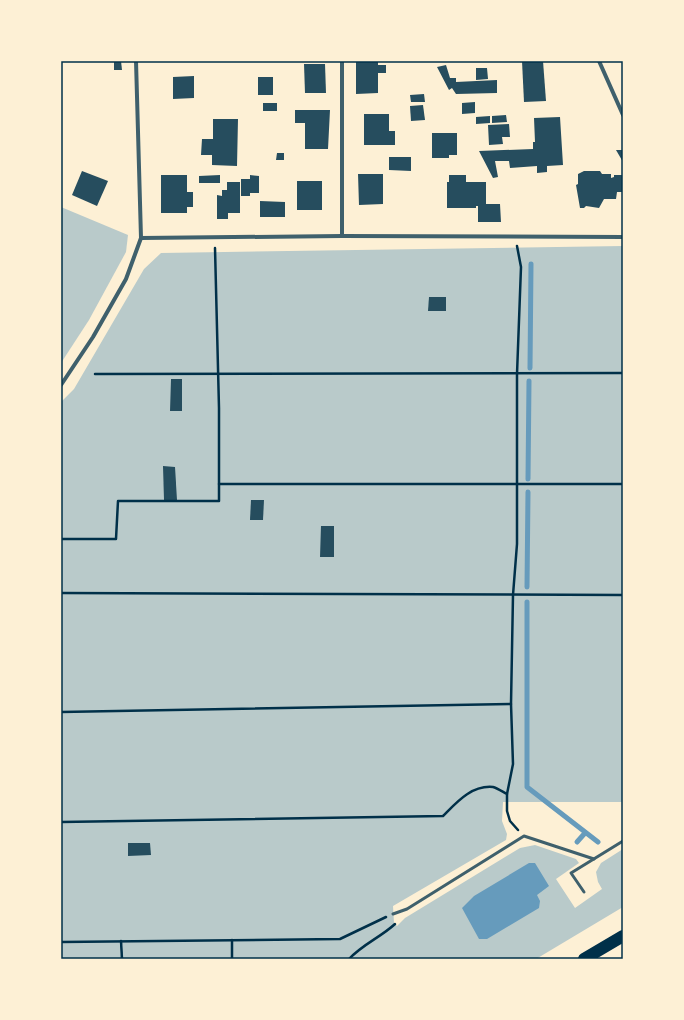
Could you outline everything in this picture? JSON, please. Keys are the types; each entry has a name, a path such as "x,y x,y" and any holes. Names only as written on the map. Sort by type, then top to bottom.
{"highway":[{"path":"584,959 623,936"}],"street":[{"path":"61,386 93,337 126,279 141,238 136,61"},
{"path":"342,61 342,236"},
{"path":"599,61 623,115"},
{"path":"141,238 342,236 623,237"}],"lane":[{"path":"394,914 407,909 524,836 594,859"},
{"path":"584,892 571,874 623,841"}],"path":[{"path":"517,237 517,249 521,267 517,374 517,544 513,595 513,764 507,794 507,811 510,821 524,836"},
{"path":"61,539 116,539 118,502 219,501 215,238"},
{"path":"95,374 623,373"},
{"path":"219,484 623,484"},
{"path":"61,593 623,595"},
{"path":"61,712 512,704"},
{"path":"61,822 443,816 464,795 479,789 493,787 507,794"},
{"path":"349,959 359,949 386,932 403,917 407,909"},
{"path":"61,942 340,938 394,914"},
{"path":"232,940 232,959"},
{"path":"121,941 122,959"}],"shaded area":[{"path":"61,207 128,235 126,252 89,320 61,363"},
{"path":"623,246 623,802 503,802 502,821 507,834 506,840 393,906 394,923 397,926 405,918 520,848 535,845 576,859 579,863 556,879 575,908 602,889 598,882 596,872 601,863 623,849 623,907 536,959 61,959 61,402 74,389 144,269 161,253"}],"water":[{"path":"529,863 535,863 549,886 537,895 540,901 539,908 487,939 479,939 462,908 474,896"}],"building":[{"path":"114,61 121,61 122,70 114,70"},
{"path":"356,61 378,61 378,65 386,65 386,73 378,73 378,93 356,94"},
{"path":"522,61 543,61 546,101 524,102"},
{"path":"304,64 325,64 326,93 305,93"},
{"path":"446,65 450,78 456,78 456,82 497,80 497,93 456,94 452,88 449,90 437,67"},
{"path":"476,68 487,68 488,79 476,80"},
{"path":"194,76 194,98 173,99 173,77"},
{"path":"258,77 273,77 273,95 258,95"},
{"path":"424,94 425,102 411,102 410,95"},
{"path":"475,102 475,113 462,114 462,103"},
{"path":"263,103 277,103 277,111 263,111"},
{"path":"423,105 425,120 411,121 410,106"},
{"path":"295,110 330,110 328,149 305,149 305,123 295,123"},
{"path":"364,114 389,114 389,131 395,131 395,145 364,145"},
{"path":"506,115 507,122 492,123 492,116"},
{"path":"490,116 490,123 476,124 476,117"},
{"path":"560,117 563,165 547,166 547,172 537,173 537,166 510,168 509,161 495,161 498,177 493,178 479,151 533,149 533,142 535,142 534,118"},
{"path":"213,119 238,119 237,166 212,165 212,155 201,155 202,139 213,139"},
{"path":"509,124 510,137 502,137 503,144 489,145 488,125"},
{"path":"432,133 457,133 457,155 449,155 449,158 432,158"},
{"path":"616,150 623,150 623,162"},
{"path":"277,153 284,153 284,160 276,160"},
{"path":"389,157 411,157 411,171 389,170"},
{"path":"82,171 108,181 97,206 72,195"},
{"path":"584,171 600,171 602,174 611,174 611,178 614,177 614,175 623,175 623,192 617,192 616,199 604,199 599,208 586,206 584,208 580,208 576,185 578,184 578,174"},
{"path":"358,174 383,174 383,204 359,205"},
{"path":"161,175 187,175 187,192 193,192 193,207 187,207 187,213 161,213"},
{"path":"220,175 220,183 199,183 199,176"},
{"path":"250,175 259,176 259,193 250,193 250,196 241,196 241,179 250,179"},
{"path":"449,175 466,175 466,182 486,182 486,204 500,204 501,222 478,222 478,206 476,206 476,208 447,208 447,182 449,182"},
{"path":"297,181 322,181 322,210 297,210"},
{"path":"227,182 240,182 240,213 228,213 228,219 217,219 217,195 222,196 222,190 227,190"},
{"path":"260,201 285,202 285,217 260,217"},
{"path":"429,297 446,297 446,311 428,311"},
{"path":"171,379 182,379 182,411 170,411"},
{"path":"163,466 175,467 177,500 164,500"},
{"path":"251,500 264,500 263,520 250,520"},
{"path":"321,526 334,526 334,557 320,557"},
{"path":"128,843 150,843 151,855 128,856"}],"waterway":[{"path":"530,368 531,264"},
{"path":"528,479 529,381"},
{"path":"527,587 528,492"},
{"path":"527,602 527,787 598,842"},
{"path":"577,842 585,833"}]}
